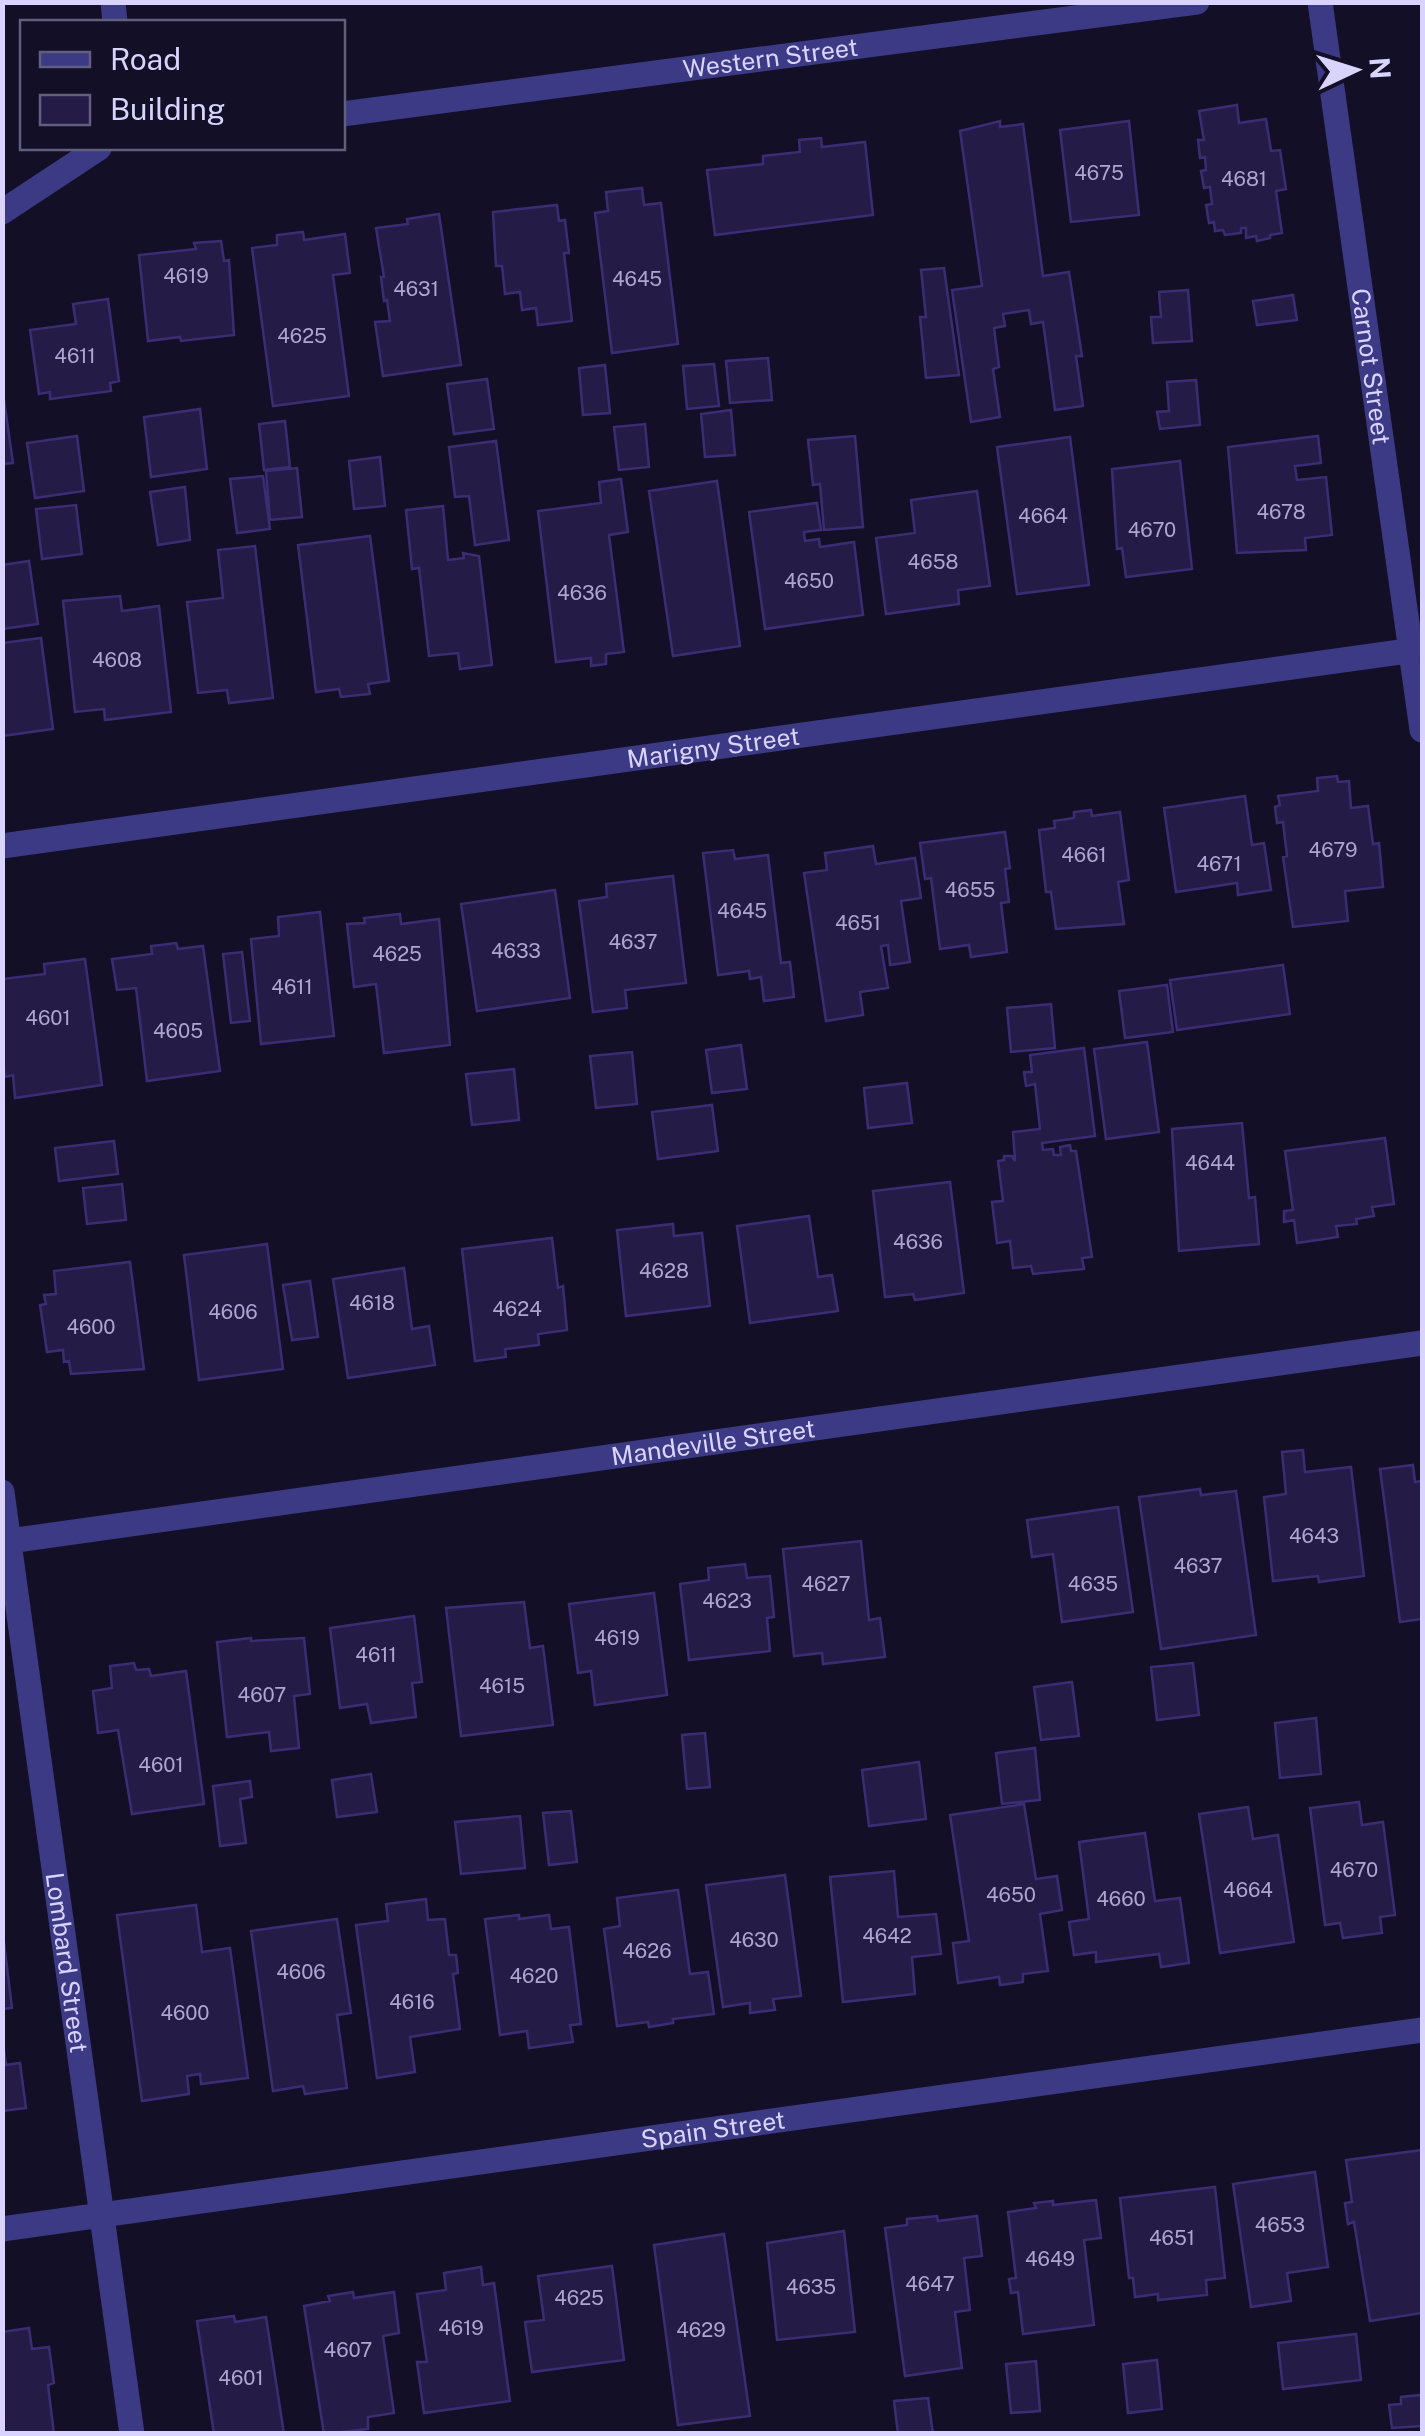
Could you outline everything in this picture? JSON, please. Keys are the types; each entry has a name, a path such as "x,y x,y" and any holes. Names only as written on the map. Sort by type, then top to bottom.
{"street":[{"name":"Western Street","path":"345,114 1197,2"},
{"name":"Carnot Street","path":"1320,2 1417,650 1422,730"},
{"path":"2,212 96,150"},
{"name":"Marigny Street","path":"2,846 1417,650"},
{"name":"Mandeville Street","path":"6,1542 1422,1343"},
{"name":"Lombard Street","path":"2,1492 132,2434"},
{"name":"Spain Street","path":"2,2229 1422,2030"}],"building":[{"path":"1237,105 1239,123 1266,119 1271,151 1280,150 1286,189 1276,191 1282,233 1257,241 1256,236 1246,238 1246,228 1241,228 1241,233 1225,235 1223,230 1215,231 1214,222 1209,223 1206,205 1212,204 1210,187 1204,188 1201,171 1206,170 1205,157 1200,158 1198,140 1204,140 1199,111"},
{"path":"1000,121 1000,127 1023,124 1043,276 1069,272 1082,356 1076,356 1083,406 1055,410 1043,322 1031,324 1029,310 1003,314 1005,326 994,328 999,367 993,369 1000,417 971,422 952,290 982,286 960,131"},
{"path":"1129,121 1139,215 1071,222 1060,130"},
{"path":"821,138 822,147 865,142 873,215 715,235 707,170 763,164 763,156 800,152 799,140"},
{"path":"642,188 644,205 661,203 678,344 612,353 595,213 608,211 606,192"},
{"path":"557,205 559,221 565,220 569,253 564,253 572,321 538,325 536,308 522,310 520,292 505,294 502,266 496,266 493,212"},
{"path":"439,214 461,365 383,376 375,322 390,321 376,228 408,224 407,219"},
{"path":"303,232 304,240 345,234 350,273 333,275 349,396 273,406 252,248 277,245 277,235"},
{"path":"221,241 224,261 229,260 234,335 148,341 139,255 196,249 194,243"},
{"path":"944,268 959,375 926,378 920,317 926,317 921,270"},
{"path":"1188,290 1192,341 1153,343 1151,317 1161,317 1159,292"},
{"path":"1293,295 1297,320 1257,325 1253,301"},
{"path":"108,299 119,381 110,383 111,391 50,399 50,392 39,394 30,330 76,324 73,304"},
{"path":"768,358 772,400 730,403 726,361"},
{"path":"714,364 719,406 687,409 683,366"},
{"path":"605,365 610,413 583,415 579,368"},
{"path":"487,379 494,429 454,434 447,384"},
{"path":"1196,380 1200,425 1160,429 1157,412 1169,411 1167,382"},
{"path":"2,386 13,463 2,464"},
{"path":"200,409 207,469 151,477 144,417"},
{"path":"731,410 735,455 705,457 701,414"},
{"path":"285,421 290,467 264,470 259,424"},
{"path":"645,424 649,467 619,470 614,427"},
{"path":"77,436 84,491 35,498 27,443"},
{"path":"855,436 863,527 824,530 820,484 813,485 808,440"},
{"path":"1318,436 1321,463 1295,466 1297,480 1326,477 1332,535 1305,538 1306,550 1237,553 1228,447"},
{"path":"1070,437 1089,585 1017,594 997,447"},
{"path":"496,441 509,540 475,545 469,496 455,497 449,447"},
{"path":"380,457 385,506 354,509 349,461"},
{"path":"1180,461 1192,569 1126,577 1122,548 1117,549 1112,469"},
{"path":"297,468 302,517 270,520 266,471"},
{"path":"263,476 270,529 237,533 230,479"},
{"path":"621,479 628,532 609,535 624,652 606,654 606,664 591,666 591,658 556,662 538,511 601,503 599,482"},
{"path":"717,481 740,646 673,656 649,491"},
{"path":"185,487 190,540 158,545 150,492"},
{"path":"977,491 990,586 958,590 959,604 886,614 876,538 915,533 911,500"},
{"path":"817,503 821,530 804,532 805,541 819,539 820,547 854,542 863,615 765,629 749,512"},
{"path":"76,505 82,554 42,559 36,509"},
{"path":"443,506 448,560 464,558 463,553 479,556 492,665 460,669 458,653 429,656 419,568 412,569 406,510"},
{"path":"370,536 389,681 368,684 370,694 341,697 339,689 316,692 298,545"},
{"path":"255,546 273,698 229,703 227,690 198,693 187,602 223,598 218,550"},
{"path":"29,561 38,624 2,629 2,565"},
{"path":"120,596 122,611 159,606 171,712 105,720 104,709 75,712 63,601"},
{"path":"41,638 53,729 2,736 2,643"},
{"path":"1337,776 1338,782 1349,781 1351,808 1368,806 1373,844 1379,843 1383,887 1345,891 1348,921 1293,927 1283,857 1287,856 1283,822 1277,823 1275,807 1280,805 1278,796 1318,791 1317,778"},
{"path":"1245,796 1252,845 1264,843 1271,890 1238,895 1237,883 1176,892 1164,808"},
{"path":"1091,810 1092,816 1120,812 1129,880 1118,882 1124,924 1056,929 1051,892 1046,892 1039,830 1055,828 1054,821 1074,818 1074,812"},
{"path":"1005,832 1009,902 1001,903 1007,952 971,957 969,945 940,949 931,878 925,879 920,843"},
{"path":"873,846 876,864 915,858 921,898 901,901 910,962 890,965 888,945 881,946 888,988 860,992 863,1015 826,1021 804,873 827,870 825,853"},
{"path":"733,850 735,859 768,855 781,963 790,962 794,997 764,1001 761,977 750,979 749,971 718,975 703,853"},
{"path":"673,876 686,983 625,990 627,1008 593,1012 579,901 607,897 606,884"},
{"path":"555,890 570,998 477,1011 461,904"},
{"path":"320,912 334,1036 261,1044 251,939 279,936 278,917"},
{"path":"400,914 401,924 439,919 450,1045 384,1053 376,984 354,987 347,924"},
{"path":"176,943 178,949 203,946 220,1071 147,1081 136,988 117,990 112,959 152,954 151,946"},
{"path":"242,952 250,1021 231,1023 223,954"},
{"path":"85,959 102,1085 15,1098 13,1075 5,1077 2,1058 2,979 45,974 44,964"},
{"path":"1283,965 1290,1014 1177,1030 1170,980"},
{"path":"1167,985 1173,1032 1125,1038 1119,991"},
{"path":"1051,1004 1055,1048 1011,1052 1007,1008"},
{"path":"1147,1042 1159,1132 1106,1139 1094,1049"},
{"path":"741,1045 747,1089 712,1093 706,1050"},
{"path":"1084,1048 1095,1136 1042,1143 1043,1150 1053,1149 1054,1155 1061,1155 1060,1147 1070,1145 1071,1151 1076,1151 1092,1257 1082,1258 1084,1269 1033,1274 1031,1266 1013,1268 1010,1241 997,1243 992,1202 1003,1201 998,1161 1012,1156 1015,1161 1013,1132 1040,1129 1035,1084 1026,1086 1024,1072 1032,1072 1030,1055"},
{"path":"632,1052 637,1104 596,1108 590,1056"},
{"path":"514,1069 519,1120 472,1125 466,1074"},
{"path":"907,1083 912,1123 868,1128 864,1088"},
{"path":"712,1105 718,1151 658,1159 652,1112"},
{"path":"1242,1123 1249,1198 1255,1197 1259,1244 1179,1251 1172,1129"},
{"path":"1385,1138 1394,1204 1372,1207 1374,1216 1356,1219 1357,1224 1336,1226 1338,1237 1297,1243 1294,1220 1284,1222 1284,1211 1293,1210 1285,1151"},
{"path":"114,1141 118,1174 59,1181 55,1148"},
{"path":"950,1182 964,1293 915,1300 913,1294 885,1297 873,1191"},
{"path":"122,1184 126,1220 87,1224 83,1188"},
{"path":"809,1216 818,1277 832,1275 838,1311 750,1323 737,1226"},
{"path":"673,1224 674,1236 702,1233 710,1306 626,1316 617,1230"},
{"path":"552,1238 558,1288 563,1286 567,1330 538,1334 539,1345 505,1349 506,1357 475,1361 462,1249"},
{"path":"267,1244 283,1369 199,1380 184,1255"},
{"path":"130,1262 144,1369 71,1374 63,1350 47,1352 40,1305 46,1304 44,1295 56,1294 54,1271"},
{"path":"404,1268 412,1329 429,1326 435,1365 348,1378 333,1279"},
{"path":"310,1281 318,1337 292,1340 283,1285"},
{"path":"1303,1450 1305,1472 1351,1467 1364,1576 1319,1582 1318,1576 1273,1581 1264,1497 1286,1494 1282,1452"},
{"path":"1413,1465 1415,1482 1422,1481 1422,1619 1400,1622 1380,1469"},
{"path":"1200,1489 1201,1495 1236,1491 1256,1635 1161,1649 1139,1497"},
{"path":"1118,1507 1133,1612 1062,1622 1053,1554 1032,1557 1027,1520"},
{"path":"861,1541 869,1620 880,1618 885,1657 823,1664 822,1653 794,1656 783,1549"},
{"path":"745,1564 747,1578 770,1576 774,1617 767,1618 770,1651 689,1660 680,1584 709,1580 708,1568"},
{"path":"654,1593 667,1695 595,1705 591,1671 578,1673 569,1604"},
{"path":"524,1602 530,1648 543,1646 553,1725 461,1736 446,1608"},
{"path":"414,1616 422,1682 412,1683 416,1717 371,1723 367,1704 340,1708 330,1628"},
{"path":"304,1638 310,1694 294,1696 299,1748 271,1751 269,1732 227,1737 217,1642"},
{"path":"134,1663 136,1670 149,1669 151,1676 186,1671 204,1804 132,1814 118,1730 98,1733 93,1691 112,1688 110,1666"},
{"path":"1193,1663 1199,1715 1157,1720 1151,1667"},
{"path":"1072,1682 1079,1736 1041,1740 1034,1687"},
{"path":"1316,1718 1321,1774 1280,1778 1275,1723"},
{"path":"705,1733 710,1787 687,1789 682,1735"},
{"path":"1035,1748 1040,1800 1002,1804 996,1753"},
{"path":"919,1762 926,1819 869,1826 862,1770"},
{"path":"371,1774 377,1812 337,1817 332,1780"},
{"path":"250,1781 252,1797 240,1799 246,1843 220,1846 213,1786"},
{"path":"1359,1802 1362,1825 1383,1822 1395,1915 1380,1917 1382,1933 1343,1938 1340,1923 1325,1925 1310,1808"},
{"path":"1024,1804 1036,1879 1057,1876 1062,1910 1040,1914 1048,1971 1023,1974 1023,1982 1000,1985 999,1977 958,1983 953,1943 969,1941 950,1815"},
{"path":"1248,1807 1253,1839 1278,1835 1294,1942 1220,1953 1199,1814"},
{"path":"571,1811 577,1862 549,1865 543,1813"},
{"path":"520,1816 525,1868 461,1874 455,1822"},
{"path":"1145,1833 1155,1901 1180,1898 1189,1963 1161,1967 1159,1954 1096,1962 1096,1952 1074,1955 1069,1922 1089,1919 1079,1842"},
{"path":"894,1871 898,1917 936,1914 941,1954 912,1957 915,1994 843,2002 830,1877"},
{"path":"785,1875 801,1996 773,1999 775,2010 750,2013 750,2003 723,2007 706,1885"},
{"path":"678,1890 690,1974 708,1972 714,2014 673,2019 673,2023 649,2027 648,2022 617,2026 604,1929 620,1926 617,1898"},
{"path":"426,1899 428,1920 445,1919 449,1955 456,1955 458,1973 453,1974 460,2029 410,2037 415,2072 377,2078 356,1925 388,1921 386,1904"},
{"path":"196,1905 202,1952 230,1948 248,2078 201,2084 200,2074 187,2076 189,2094 142,2101 117,1915"},
{"path":"519,1915 519,1919 549,1915 551,1929 569,1927 581,2024 570,2025 573,2042 529,2048 527,2031 500,2035 485,1919"},
{"path":"337,1919 351,2013 337,2015 347,2088 305,2094 303,2086 273,2091 251,1931"},
{"path":"2,1944 12,2008 2,2009"},
{"path":"2,2035 6,2065 20,2063 26,2108 2,2111"},
{"path":"1422,2150 1422,2313 1370,2321 1354,2222 1348,2224 1345,2203 1352,2202 1346,2160"},
{"path":"1315,2172 1328,2267 1287,2273 1291,2301 1251,2307 1233,2184"},
{"path":"1215,2187 1225,2278 1206,2280 1207,2295 1158,2300 1158,2294 1135,2297 1133,2278 1129,2278 1120,2198"},
{"path":"1096,2200 1101,2238 1084,2240 1094,2325 1023,2334 1018,2292 1011,2293 1009,2279 1016,2278 1008,2212 1036,2208 1034,2203"},
{"path":"937,2216 938,2221 977,2216 982,2256 964,2258 970,2310 955,2312 962,2368 905,2376 885,2228 907,2225 907,2219"},
{"path":"844,2231 855,2332 777,2340 767,2243"},
{"path":"724,2234 750,2416 678,2425 654,2245"},
{"path":"612,2266 624,2360 532,2372 525,2322 544,2320 538,2276"},
{"path":"481,2267 483,2285 494,2283 510,2401 424,2413 417,2362 427,2362 417,2294 446,2290 444,2273"},
{"path":"353,2292 354,2298 394,2292 399,2333 383,2336 394,2413 368,2417 368,2429 324,2434 304,2306 330,2301 328,2296"},
{"path":"234,2316 235,2322 266,2317 284,2434 214,2434 197,2321"},
{"path":"29,2328 32,2349 49,2347 54,2383 48,2385 54,2434 2,2434 2,2332"},
{"path":"1356,2334 1361,2380 1283,2389 1278,2343"},
{"path":"1157,2360 1162,2409 1128,2413 1123,2364"},
{"path":"1036,2361 1040,2411 1011,2413 1006,2364"},
{"path":"1421,2395 1422,2426 1392,2428 1389,2405 1401,2404 1401,2397"},
{"path":"928,2398 933,2434 898,2434 894,2401"}]}
